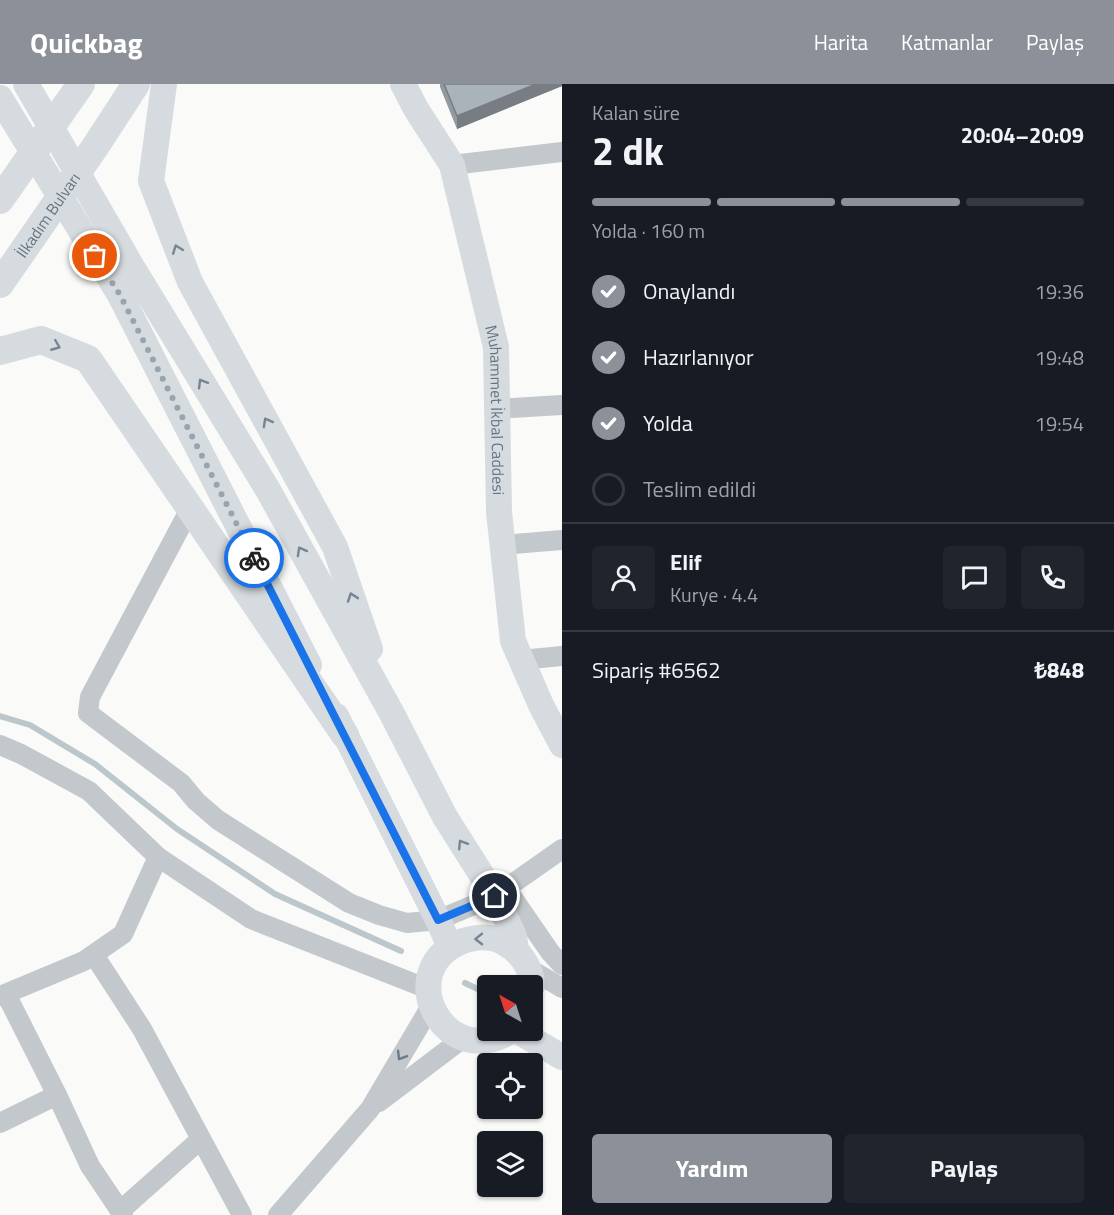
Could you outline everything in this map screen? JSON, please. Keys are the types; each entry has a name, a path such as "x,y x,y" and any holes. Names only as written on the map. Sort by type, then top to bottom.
{"highway":[{"path":"0,200 81,84"},
{"name":"İlkadım Bulvarı","path":"0,284 136,84"},
{"path":"0,351 41,340 88,359 345,735"}],"main road":[{"path":"26,84 114,236 268,490 391,712 445,817 500,892 527,975"},
{"path":"62,112 76,84"},
{"name":"İlkadım Bulvarı","path":"95,147 146,84"},
{"path":"164,84 151,181 190,282 335,547 391,712"},
{"name":"Muhammet İkbal Caddesi","path":"403,84 416,110 452,165 496,347 499,512 513,641 541,705 562,745"},
{"path":"0,98 120,295 345,735 450,947"},
{"path":"477,1041 462,1038 448,1031 438,1020 429,998 429,980 436,961 450,947 466,939 484,937 501,941 526,975"},
{"path":"534,1041 562,1057"}],"street":[{"path":"452,165 562,152"},
{"path":"497,409 562,405"},
{"path":"191,507 90,697 88,713 181,783 196,801 218,820 349,903 379,915 407,922 438,920 500,892 562,849"},
{"path":"503,545 562,540"},
{"path":"521,660 562,656"},
{"path":"0,745 89,791 158,857 251,919 429,998 370,1109"},
{"path":"158,857 123,934 84,961 3,995 57,1095 90,1166 122,1213 201,1138"},
{"path":"500,892 562,965"},
{"path":"94,955 142,1029 242,1215"},
{"path":"543,982 562,988"},
{"path":"278,1215 370,1109 462,1038"},
{"path":"0,1123 57,1095"}],"building":[{"path":"444,84 536,84 457,116"}],"waterway":[{"path":"0,716 30,725 95,764 177,829 275,894 401,951"},
{"path":"465,983 477,989"}],"way so far":[{"path":"95,256 120,295 254,558"}],"route":[{"path":"254,558 438,920 495,896"}]}
